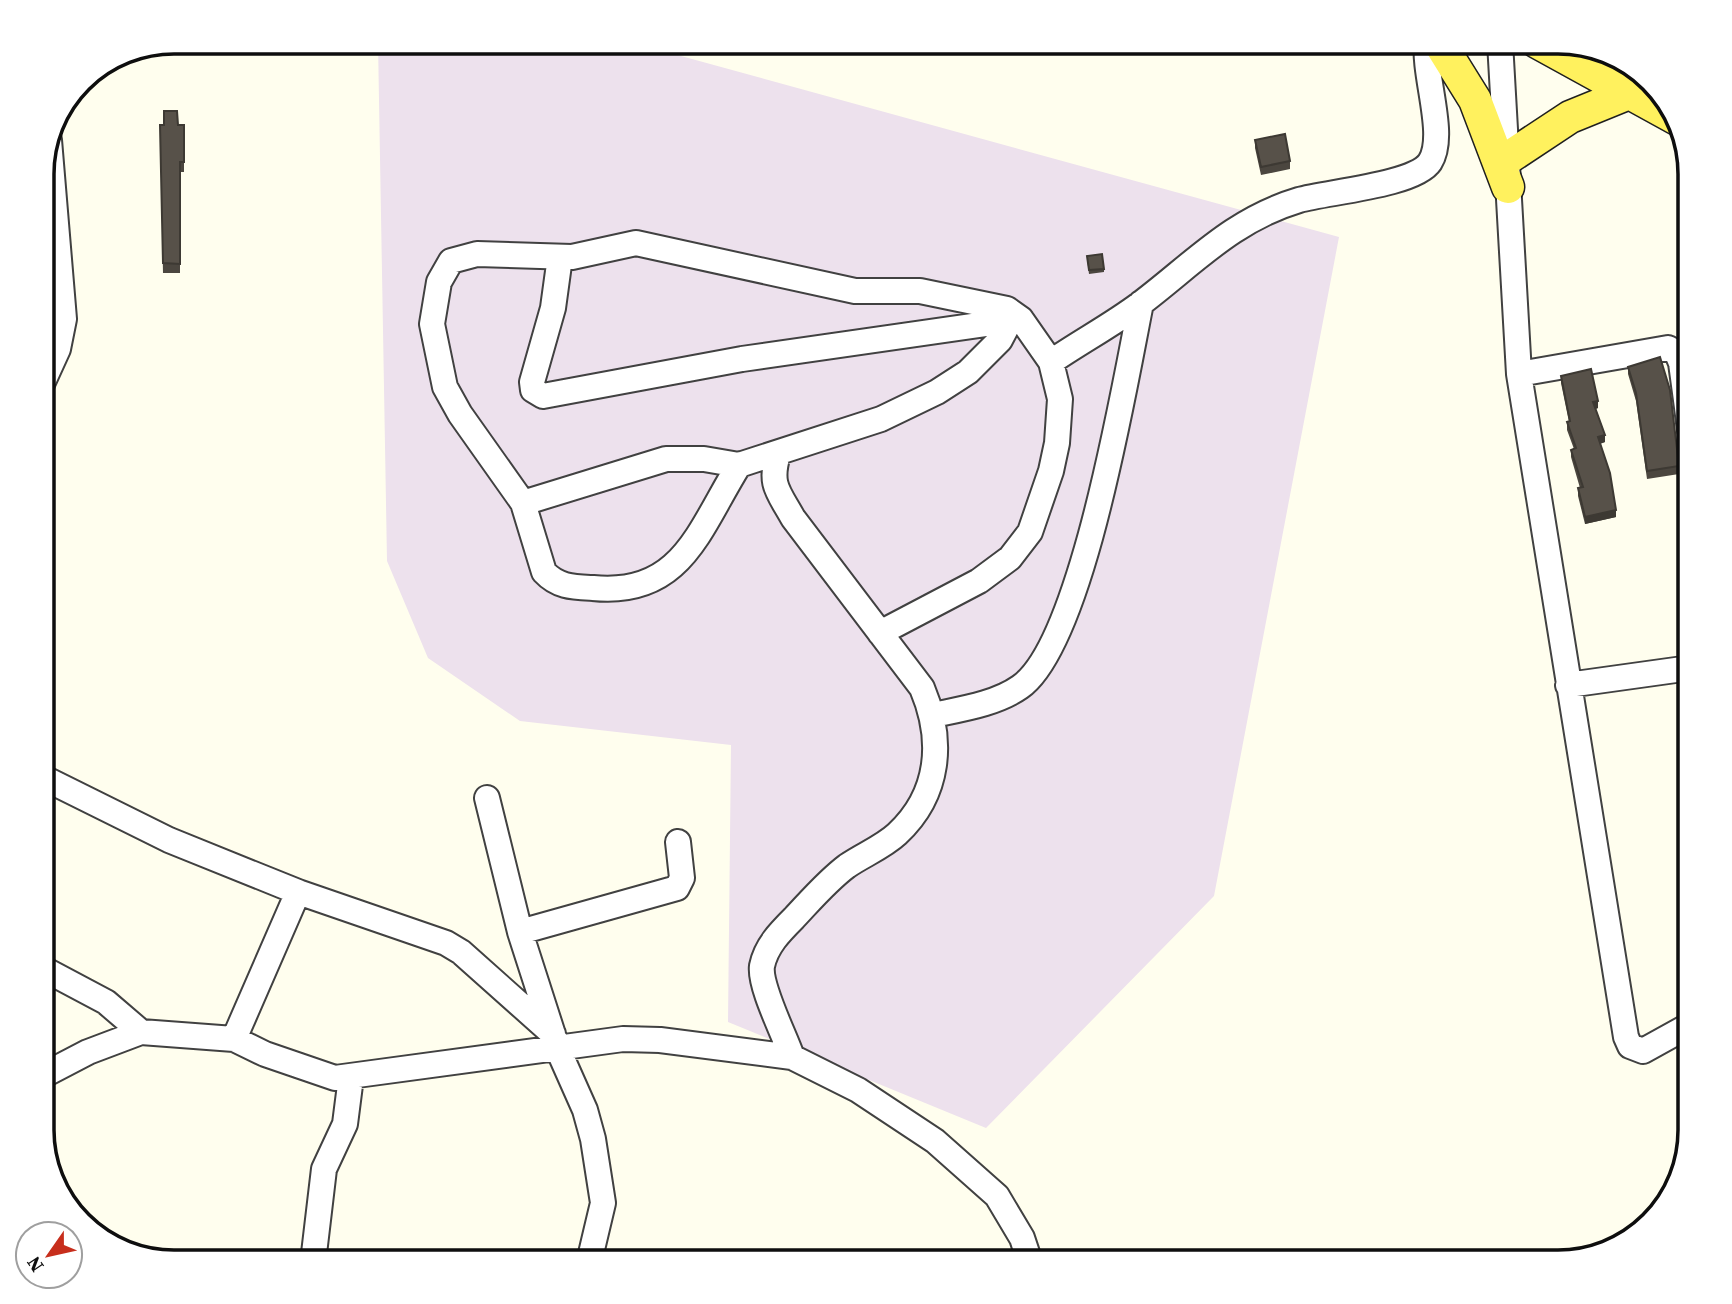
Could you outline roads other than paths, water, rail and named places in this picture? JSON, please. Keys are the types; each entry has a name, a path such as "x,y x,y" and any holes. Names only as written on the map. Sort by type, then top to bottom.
{"main road":[{"path":"1446,54 1475,100 1508,172 1570,117 1629,93"},
{"path":"1559,54 1657,108"}],"street":[{"path":"1051,362 1140,303 1220,239 1275,209 1298,200 1375,186 1413,174 1428,165 1435,152 1437,137 1428,83 1427,54"},
{"path":"1501,54 1520,374 1626,1037 1630,1046 1643,1051 1678,1032"},
{"path":"55,231 64,319 55,356"},
{"path":"739,465 685,555 668,573 650,583 611,590 561,585 551,580 544,572 523,503 460,414 445,387 432,324 435,293 444,268 451,261 463,257 504,254 584,256 636,243 855,291 920,291 982,301 1007,309 1051,362 1060,400 1057,443 1051,471 1030,533 1010,558 979,581 880,632"},
{"path":"560,257 553,308 532,383 533,390 543,396 742,359 1016,320"},
{"path":"933,715 962,709 1020,687 1042,663 1069,604 1101,495 1140,303"},
{"path":"523,503 666,459 704,459 739,465 881,419 937,392 968,372 986,356 1016,320"},
{"path":"1520,374 1668,348 1678,356"},
{"path":"778,454 771,475 778,492 793,518 922,688 933,715 937,744 936,768 913,816 895,836 826,883 780,933 766,954 762,969 764,983 792,1057"},
{"path":"1568,685 1678,670"},
{"path":"55,783 169,840 299,892 446,943 461,952 555,1041"},
{"path":"487,798 520,932 555,1041 585,1110 603,1203 592,1250"},
{"path":"520,932 677,888 682,878 678,842"},
{"path":"234,1039 299,892"},
{"path":"55,975 106,1002 141,1032"},
{"path":"55,1069 88,1052 141,1032 234,1039 322,1075 351,1077 555,1041 660,1040 792,1057 858,1090 935,1141 997,1196 1023,1238 1026,1250"},
{"path":"314,1250 324,1169 345,1124 351,1077"}]}
